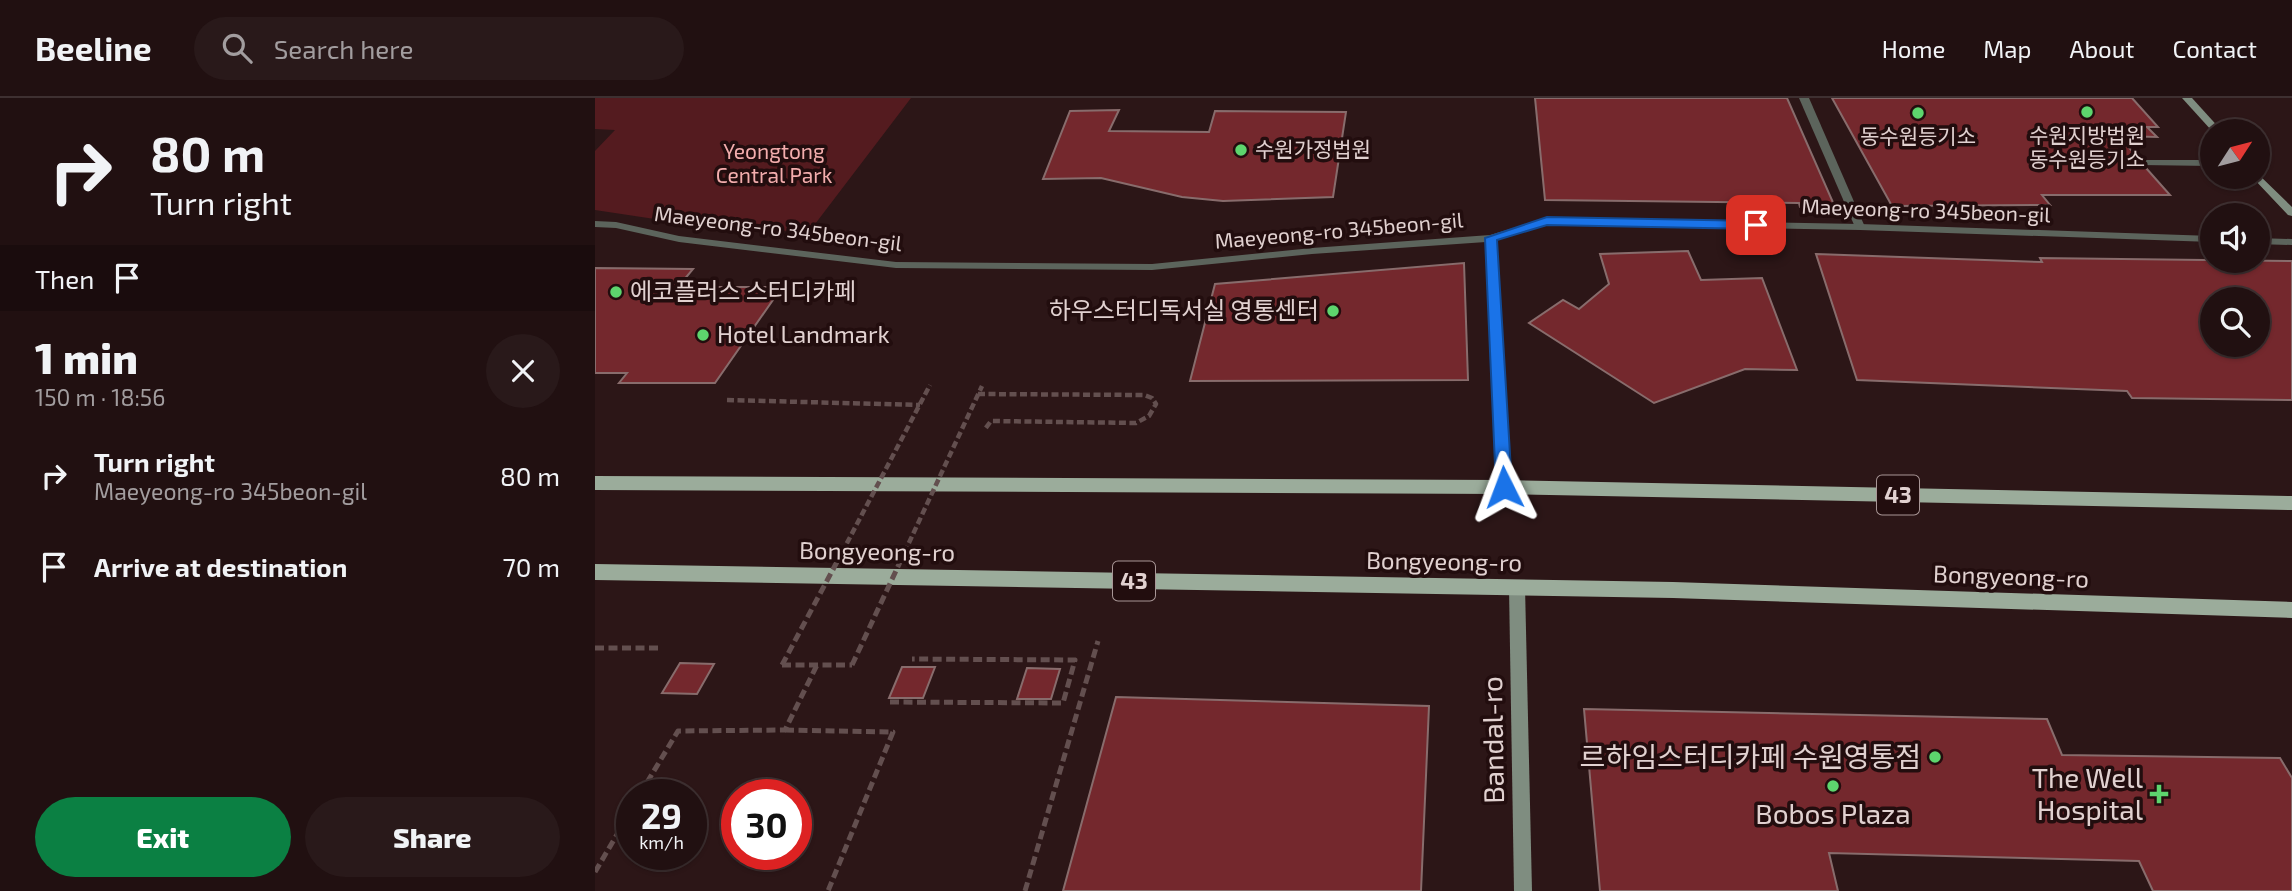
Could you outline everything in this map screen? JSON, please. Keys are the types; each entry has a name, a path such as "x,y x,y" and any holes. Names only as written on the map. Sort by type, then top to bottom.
{"main road":[{"name":"43","path":"595,483 1504,487 2292,503"},
{"name":"Bongyeong-ro","path":"595,572 1673,590 2292,610"}],"street":[{"path":"1804,98 1860,227"},
{"path":"2187,98 2206,119"},
{"path":"2145,163 2200,163"},
{"path":"2269,189 2292,214"},
{"name":"Maeyeong-ro 345beon-gil","path":"595,224 616,225 679,239 896,265 1151,267 1312,251 1491,238 1547,221 1860,227 2200,239"},
{"path":"1491,238 1504,487"},
{"path":"2270,241 2292,242"},
{"name":"Bandal-ro","path":"1517,587 1523,891"}],"path":[{"path":"930,385 782,665 852,665 982,386"},
{"path":"978,394 1144,395 1152,398 1156,404 1154,413 1136,423 991,421 985,429"},
{"path":"727,400 920,405"},
{"path":"1025,891 1098,641"},
{"path":"595,648 658,648"},
{"path":"890,702 1063,703 1075,660 912,659"},
{"path":"785,730 817,665"},
{"path":"649,779 678,731 893,732 828,891"},
{"path":"595,872 616,836"}],"green space":[{"name":"Yeongtong Central Park","path":"595,98 911,98 809,232 701,226 595,210 595,151 615,130 595,129"}],"building":[{"path":"1535,98 1787,98 1835,207 1800,207 1799,203 1545,200"},
{"path":"1832,98 2132,98 2158,127 2147,127 2157,137 2119,136 2139,159 2139,167 2146,168 2170,195 2042,195 2050,205 1892,206"},
{"name":"수원가정법원","path":"1119,110 1109,131 1209,132 1215,111 1346,112 1333,197 1223,201 1182,197 1101,178 1043,179 1070,111"},
{"path":"1688,251 1701,280 1762,278 1797,370 1745,369 1654,403 1529,323 1563,300 1579,309 1609,284 1600,254"},
{"path":"1816,254 2042,262 2040,258 2200,260 2200,273 2270,273 2270,261 2292,261 2292,400 2132,398 2127,391 1857,380"},
{"path":"1464,263 1468,380 1190,381 1215,284"},
{"path":"595,268 693,269 678,287 782,287 715,383 619,383 627,373 595,373"},
{"path":"680,663 714,664 697,694 662,693"},
{"path":"902,667 935,667 923,698 889,698"},
{"path":"1027,668 1060,669 1051,699 1017,699"},
{"path":"1116,697 1429,706 1421,891 1063,891"},
{"name":"Bobos Plaza","path":"1584,709 2047,719 2062,755 2280,758 2292,778 2292,891 2153,891 2139,861 1829,853 1838,891 1600,891"}],"place":[{"name":"수원지방법원 동수원등기소","path":"2087,112"},
{"name":"동수원등기소","path":"1918,113"},
{"name":"수원가정법원","path":"1241,150"},
{"name":"에코플러스 스터디카페","path":"616,292"},
{"name":"하우스터디독서실 영통센터","path":"1333,311"},
{"name":"Hotel Landmark","path":"703,335"},
{"name":"르하임스터디카페 수원영통점","path":"1935,757"},
{"name":"Bobos Plaza","path":"1833,786"},
{"name":"The Well Hospital","path":"2159,794"}],"route":[{"path":"1504,487 1491,238 1547,221 1756,225"}]}
